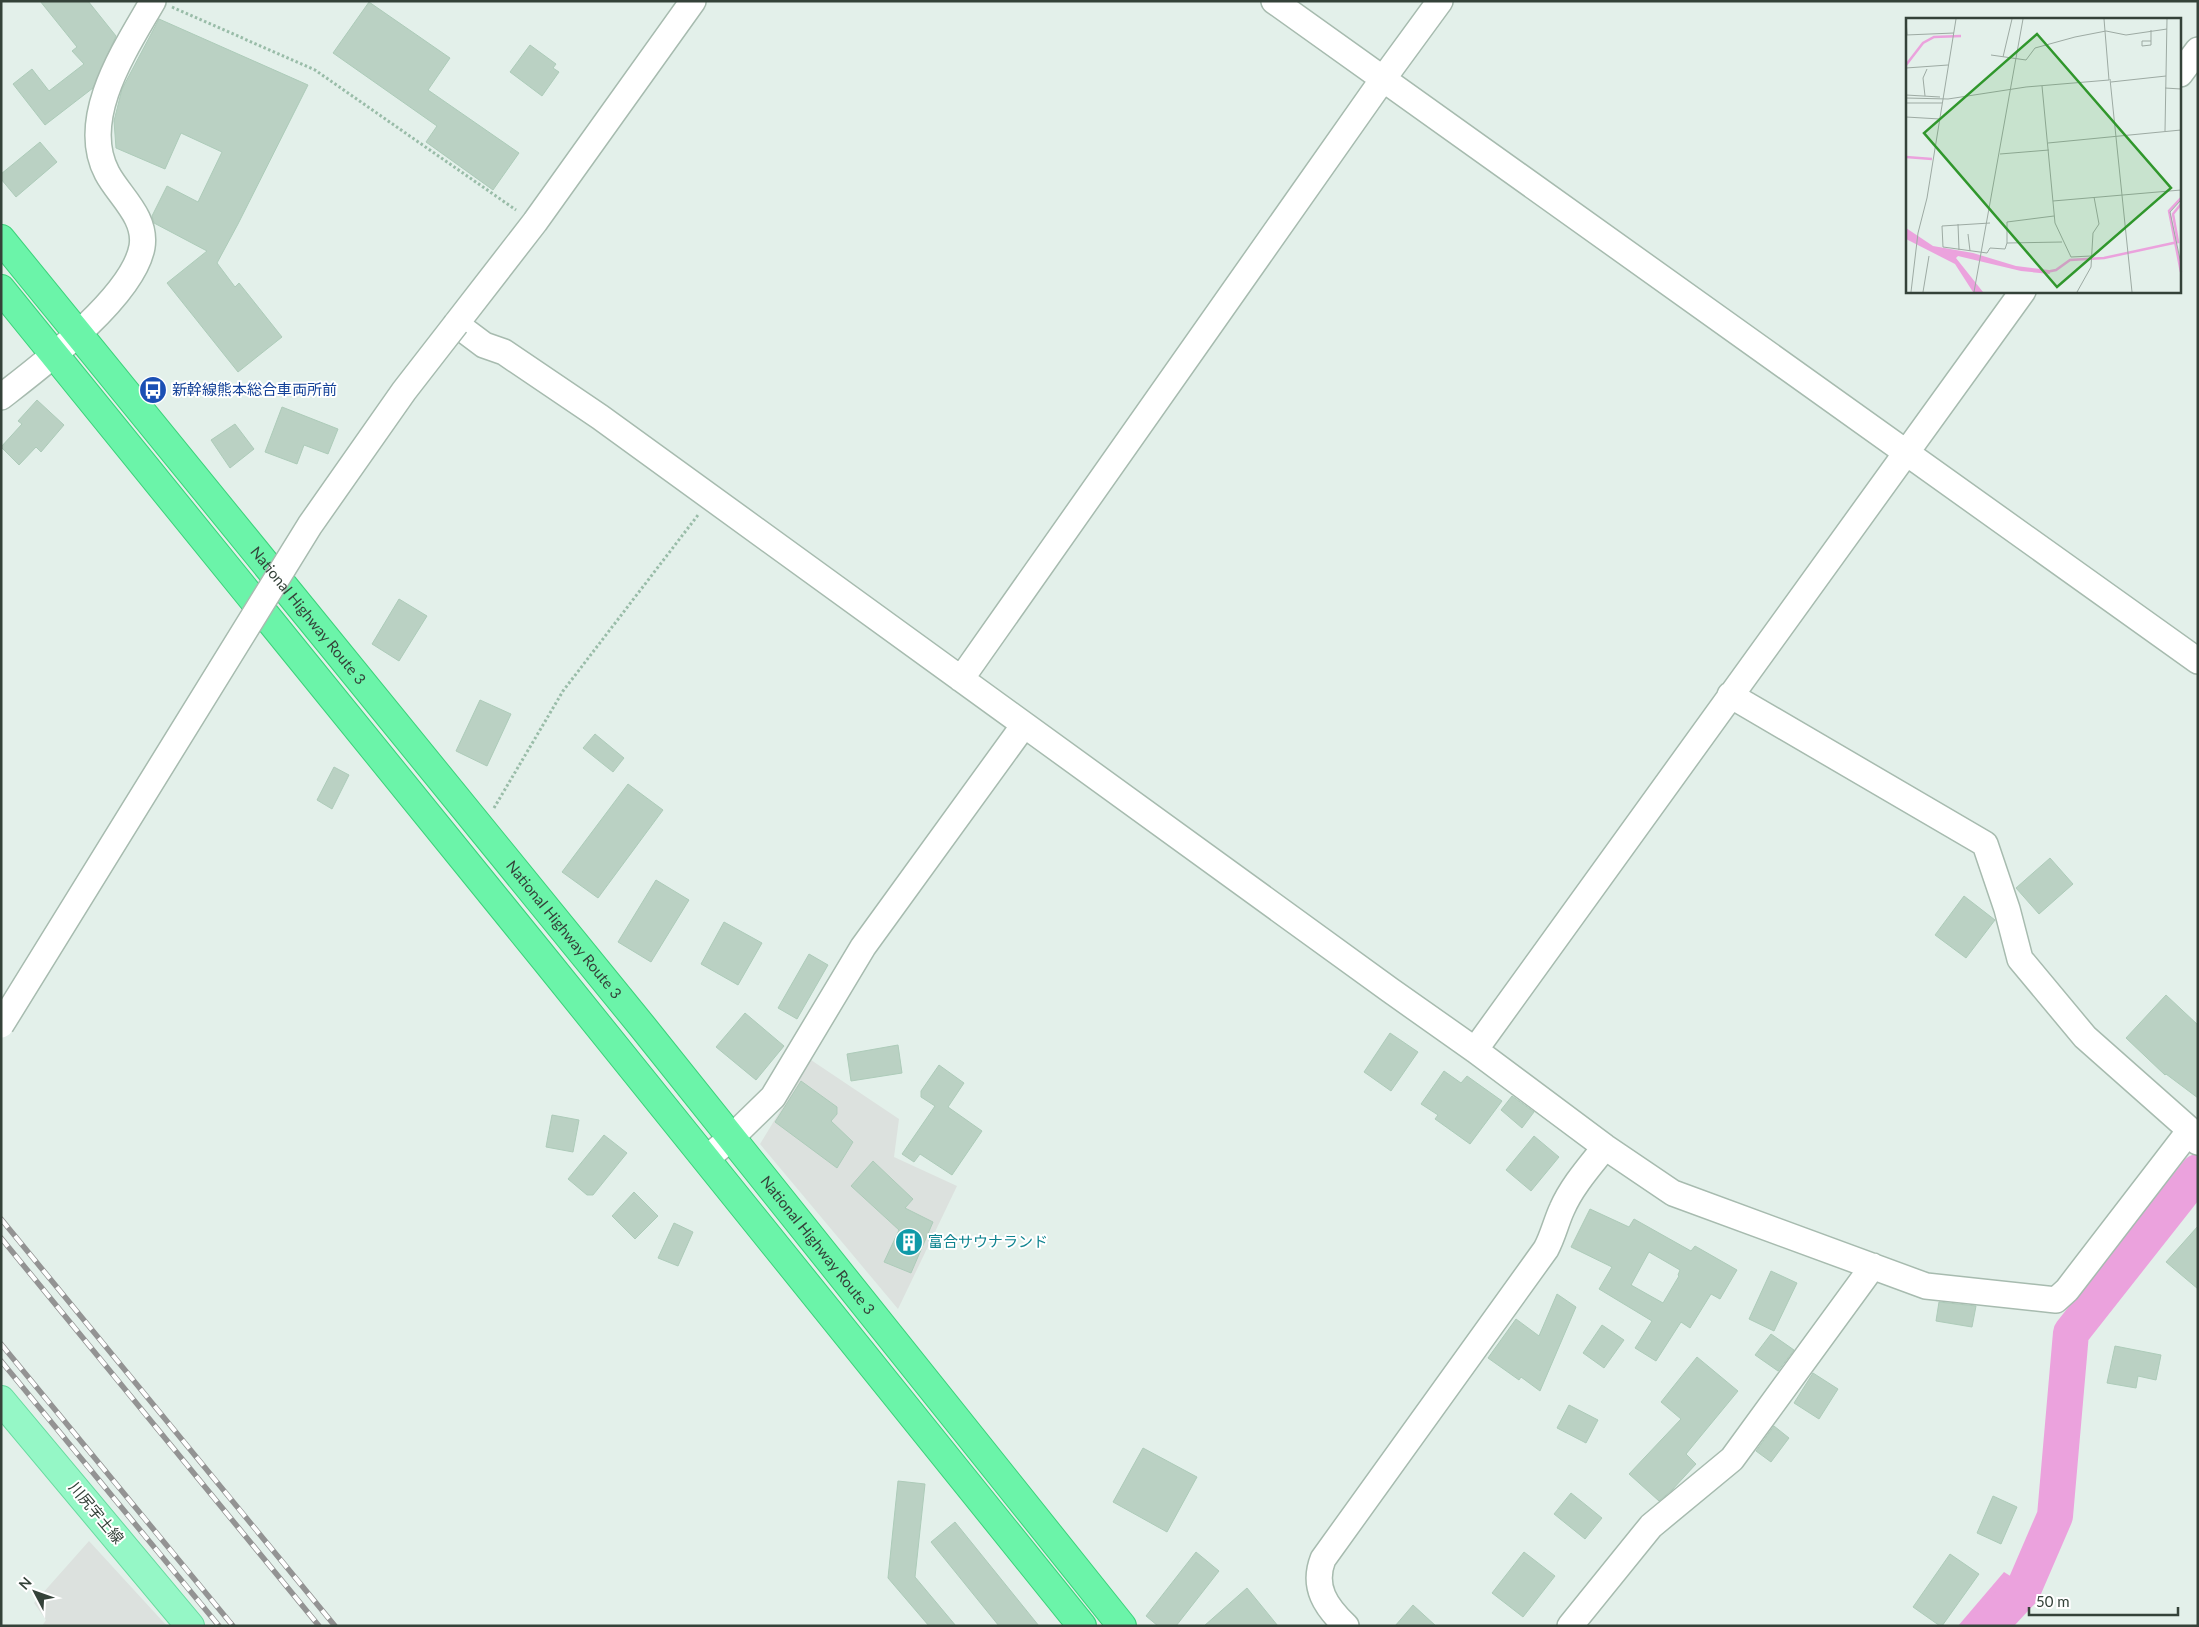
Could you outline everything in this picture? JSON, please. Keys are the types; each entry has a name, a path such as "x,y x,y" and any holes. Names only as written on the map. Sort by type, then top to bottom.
{"highway":[{"name":"National Highway Route 3","path":"1,239 732,1137 1122,1626"},
{"name":"National Highway Route 3","path":"1,289 1082,1626"}],"main road":[{"name":"川尻宇土線","path":"1,1400 190,1626"}],"street":[{"path":"1,1025 310,525 404,391 535,222 693,1"},
{"path":"1274,1 2198,661"},
{"path":"961,679 1383,79 1440,1"},
{"path":"1,397 56,355 114,298 132,273 142,246 139,222 123,194 107,174 98,150 98,119 111,79 129,42 160,3"},
{"path":"2182,71 2198,50"},
{"path":"1475,1050 2022,292"},
{"path":"456,324 484,345 504,352 592,412 1475,1050 1604,1147 1673,1193 1926,1286 2056,1300 2067,1290 2195,1138 2085,1037 2020,959 2007,909 1985,844 1730,695"},
{"path":"706,1159 732,1137 773,1097 863,947 1024,725"},
{"path":"1346,1626 1332,1613 1320,1590 1318,1572 1323,1558 1546,1249 1554,1236 1562,1209 1571,1192 1604,1147"},
{"path":"1570,1626 1652,1526 1732,1459 1872,1266"}],"path":[{"path":"160,3 315,70 535,222"},
{"path":"482,828 564,690 711,498"}],"shaded area":[{"path":"811,1060 899,1119 894,1157 957,1186 898,1309 760,1144"},
{"path":"89,1541 167,1626 42,1626 46,1620 34,1603"},
{"path":"2004,1572 2042,1596 2014,1626 1958,1626"}],"building":[{"path":"40,1 88,1 116,36 93,88 45,125 13,84 32,69 49,91 84,64 72,51 77,47"},
{"path":"369,2 450,58 428,90 519,153 493,190 426,142 437,126 333,53"},
{"path":"159,19 308,85 217,263 235,287 239,283 282,337 238,372 167,283 207,251 154,223 152,216 167,186 198,202 222,152 181,133 165,169 116,148 114,121 122,89"},
{"path":"530,45 556,64 553,68 559,72 542,96 510,72"},
{"path":"40,142 57,162 16,197 1,179 1,174"},
{"path":"37,400 64,425 41,452 36,447 19,465 1,447 22,424 18,421"},
{"path":"282,407 338,429 328,454 304,445 297,464 265,452"},
{"path":"235,424 254,449 230,468 211,440"},
{"path":"399,599 427,616 399,661 372,644"},
{"path":"480,700 511,714 487,766 456,751"},
{"path":"595,734 624,758 613,772 583,748"},
{"path":"334,767 349,775 332,809 317,800"},
{"path":"628,784 663,810 598,898 562,872"},
{"path":"2050,858 2073,884 2039,914 2016,888"},
{"path":"656,880 689,900 651,962 618,942"},
{"path":"1964,896 1995,920 1966,958 1935,935"},
{"path":"724,922 762,943 738,985 701,964"},
{"path":"809,954 828,965 797,1019 778,1008"},
{"path":"2166,995 2198,1025 2198,1098 2165,1075 2126,1038"},
{"path":"745,1013 784,1046 756,1080 716,1047"},
{"path":"1390,1033 1418,1052 1391,1091 1364,1072"},
{"path":"898,1045 902,1073 851,1081 847,1054"},
{"path":"939,1065 964,1083 948,1107 982,1131 952,1175 920,1154 914,1162 902,1154 935,1106 921,1097 921,1091"},
{"path":"1444,1071 1461,1083 1467,1076 1502,1101 1470,1144 1435,1119 1438,1115 1421,1104"},
{"path":"801,1081 837,1107 837,1114 831,1121 853,1142 837,1168 775,1122"},
{"path":"1512,1096 1534,1112 1522,1128 1501,1110"},
{"path":"552,1115 579,1120 573,1152 546,1147"},
{"path":"604,1135 627,1153 593,1195 587,1195 568,1179"},
{"path":"1534,1136 1559,1157 1531,1191 1506,1170"},
{"path":"873,1161 913,1199 905,1208 933,1222 911,1273 884,1262 899,1230 851,1186"},
{"path":"634,1192 658,1216 635,1239 612,1216"},
{"path":"1590,1209 1629,1227 1634,1219 1691,1251 1695,1246 1737,1270 1720,1299 1711,1294 1690,1328 1681,1322 1656,1361 1635,1348 1652,1321 1599,1289 1612,1267 1571,1247","holes":["1649,1252 1680,1270 1679,1276 1663,1303 1631,1285"]},
{"path":"674,1223 693,1232 678,1266 658,1258"},
{"path":"2198,1226 2198,1289 2166,1262"},
{"path":"1771,1271 1797,1283 1774,1331 1749,1319"},
{"path":"1557,1294 1576,1307 1540,1391 1521,1377 1519,1380 1488,1358 1516,1319 1539,1336"},
{"path":"1939,1302 1976,1306 1972,1327 1936,1321"},
{"path":"1602,1325 1624,1340 1604,1368 1583,1353"},
{"path":"1771,1334 1794,1350 1778,1371 1755,1355"},
{"path":"2115,1346 2161,1355 2156,1380 2138,1376 2136,1388 2107,1383"},
{"path":"1697,1357 1738,1391 1686,1454 1696,1464 1659,1501 1629,1474 1681,1419 1661,1402"},
{"path":"1813,1373 1838,1389 1819,1419 1794,1403"},
{"path":"1569,1405 1598,1420 1586,1443 1557,1428"},
{"path":"1774,1426 1789,1438 1771,1462 1756,1451"},
{"path":"1143,1448 1197,1477 1167,1532 1113,1502"},
{"path":"898,1481 925,1484 915,1577 956,1626 929,1626 888,1578"},
{"path":"1571,1493 1602,1518 1585,1539 1554,1514"},
{"path":"1993,1496 2017,1507 2001,1544 1977,1533"},
{"path":"955,1522 1039,1626 999,1626 931,1542"},
{"path":"1196,1552 1219,1571 1176,1626 1158,1626 1146,1616"},
{"path":"1524,1552 1555,1576 1523,1617 1492,1593"},
{"path":"1950,1554 1979,1574 1942,1626 1940,1626 1913,1607"},
{"path":"1247,1588 1278,1626 1204,1626"},
{"path":"1413,1605 1436,1626 1395,1626"}],"waterway":[{"path":"1988,1626 2024,1588 2055,1516 2071,1333 2198,1172"}],"railway":[{"path":"1,1219 335,1626"},
{"path":"1,1238 319,1626"},
{"path":"1,1344 233,1626"},
{"path":"1,1361 219,1626"}],"place":[{"name":"新幹線熊本総合車両所前","path":"153,390"},
{"name":"富合サウナランド","path":"909,1242"}]}
